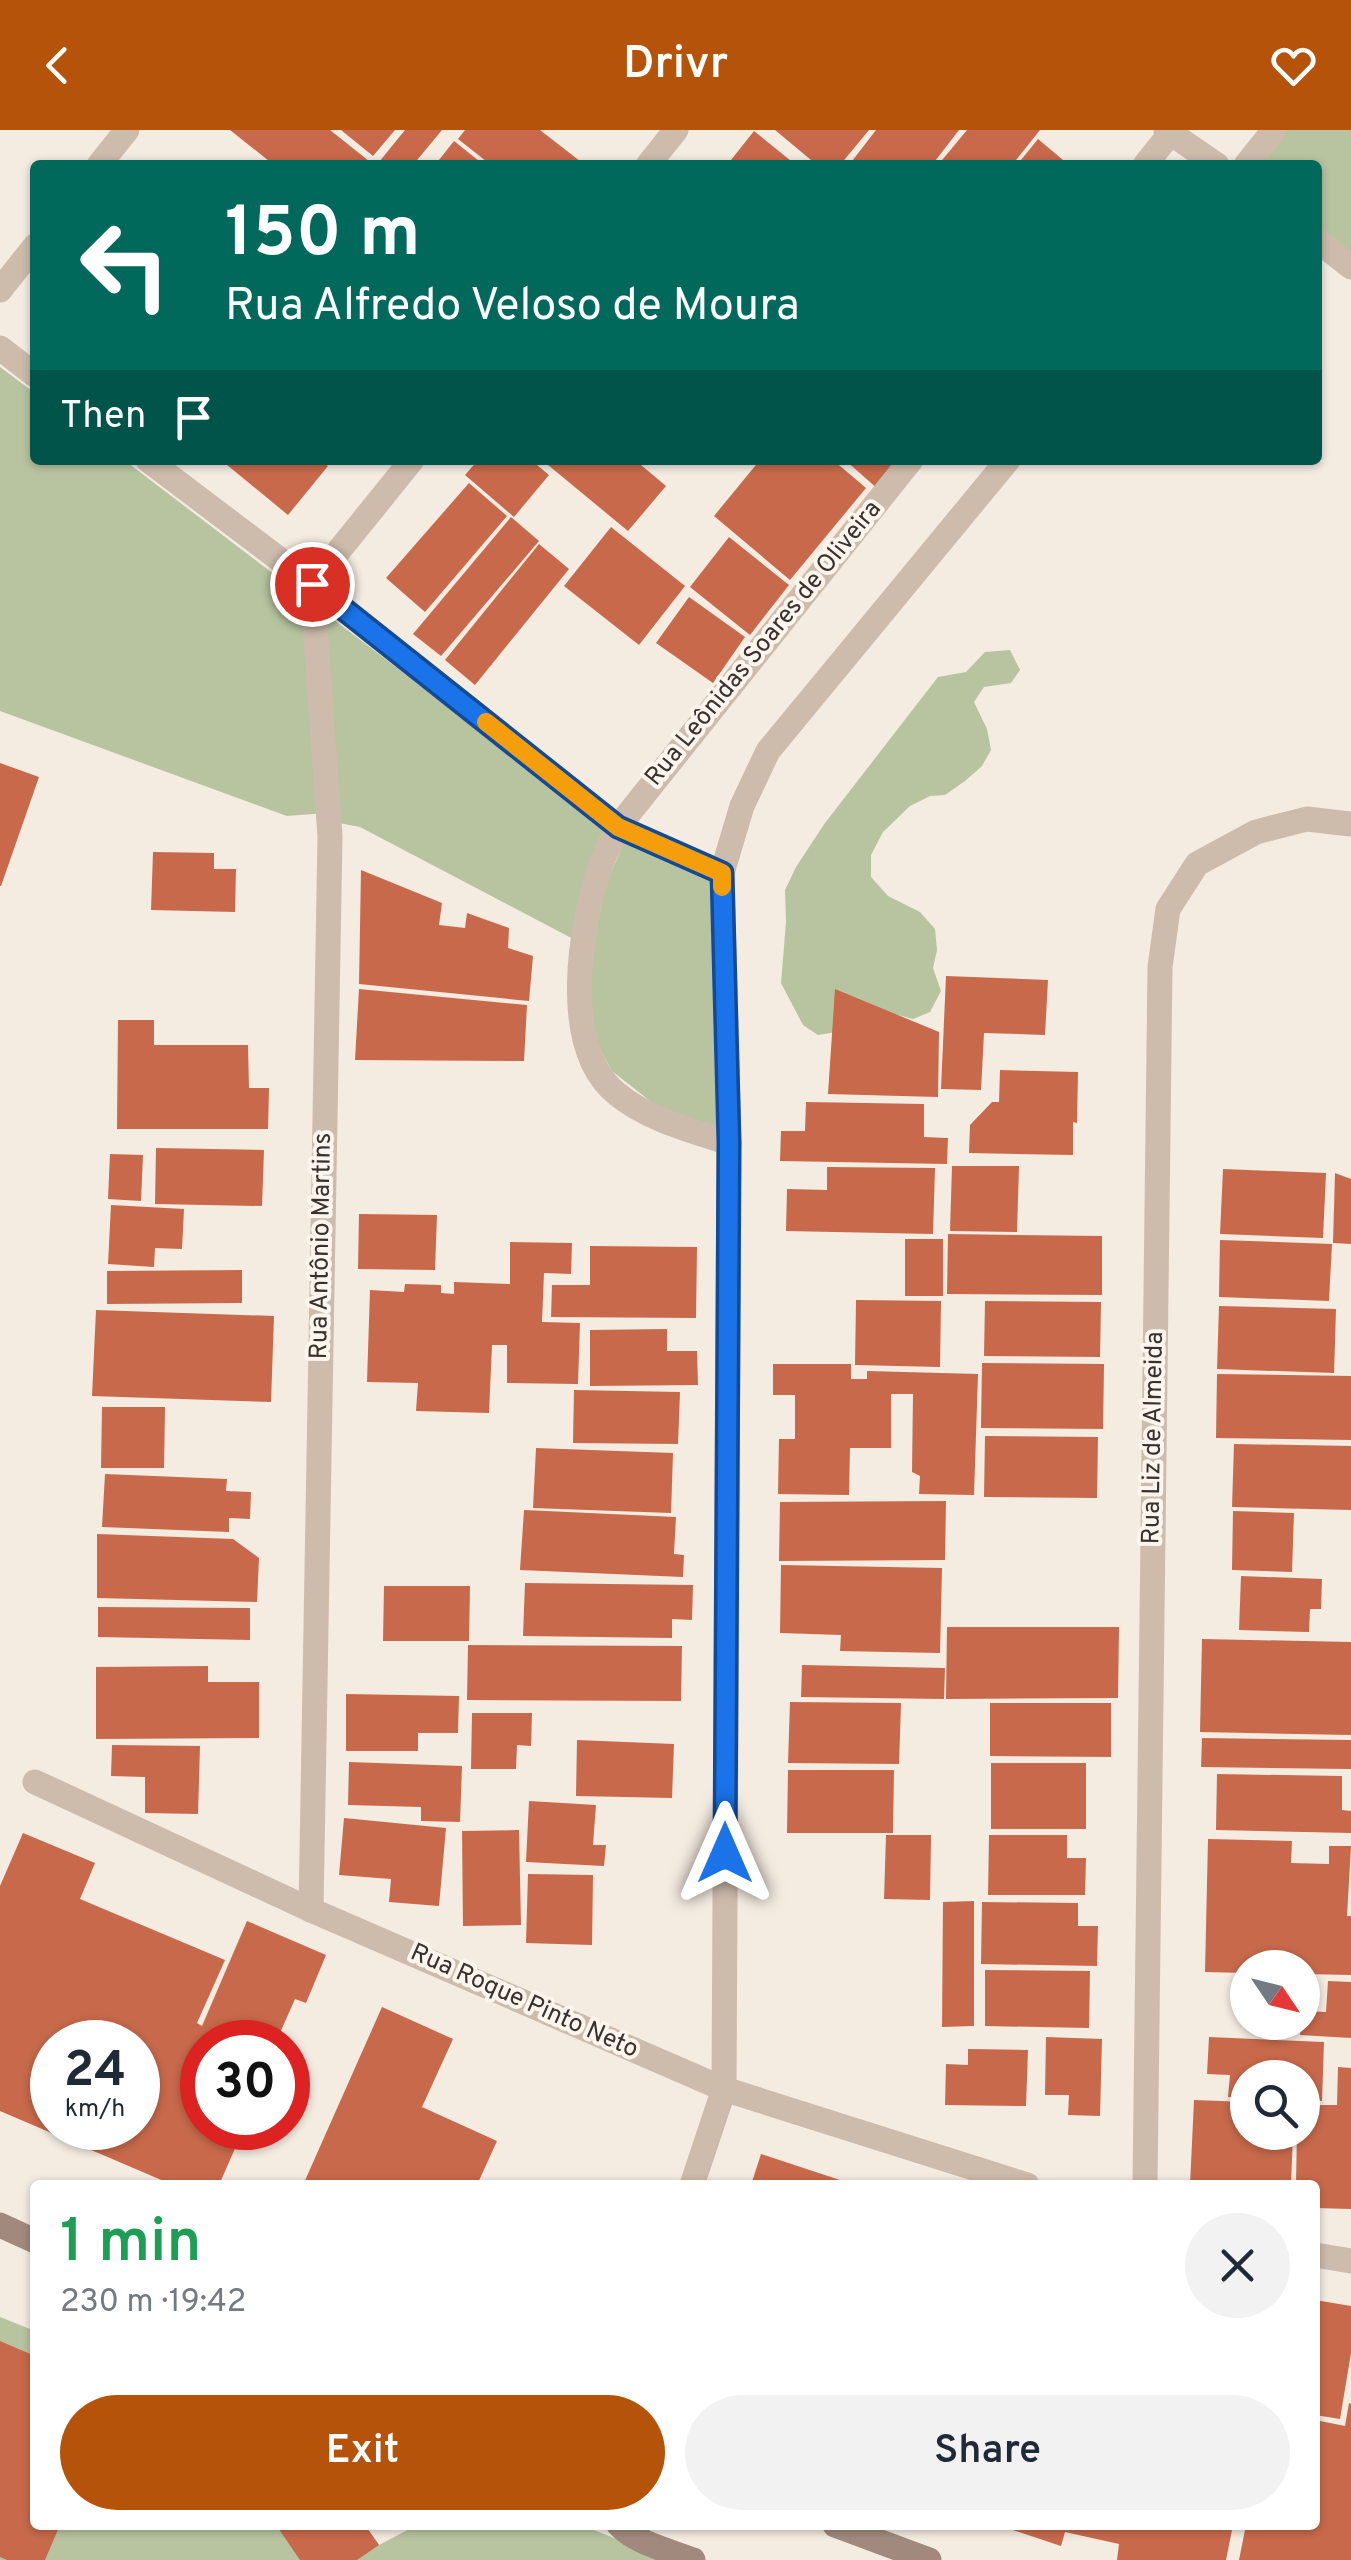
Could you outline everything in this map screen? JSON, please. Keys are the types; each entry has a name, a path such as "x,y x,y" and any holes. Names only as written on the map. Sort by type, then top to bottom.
{"main road":[{"path":"0,2225 30,2239"},
{"path":"623,2530 694,2560"},
{"path":"848,2530 929,2560"}],"street":[{"path":"103,160 126,130"},
{"path":"652,160 676,130"},
{"path":"1250,160 1274,130"},
{"path":"1150,160 1170,131 1210,160"},
{"path":"1322,244 1351,266"},
{"path":"0,290 30,252"},
{"path":"0,348 30,371"},
{"path":"155,465 312,584 618,827 722,873"},
{"path":"312,584 408,465"},
{"name":"Rua Leônidas Soares de Oliveira","path":"729,1142 644,1111 615,1092 590,1060 580,1007 580,968 602,862 618,827 906,465"},
{"path":"694,2180 724,2090 729,1142 722,873 742,806 768,751 1004,465"},
{"name":"Rua Antônio Martins","path":"311,1910 330,836 312,584"},
{"name":"Rua Liz de Almeida","path":"1146,2180 1160,968 1168,910 1196,864 1256,832 1307,819 1351,824"},
{"name":"Rua Roque Pinto Neto","path":"36,1782 311,1910 724,2090 1011,2180"},
{"path":"1320,2256 1351,2260"}],"green space":[{"path":"1282,130 1351,130 1351,260 1322,236 1322,160 1259,160"},
{"path":"0,367 30,389 30,465 131,465 610,830 579,942 360,827 323,820 326,813 287,816 0,711"},
{"path":"1010,650 1020,670 1011,683 984,687 974,702 987,729 991,750 982,766 945,795 930,796 910,806 883,832 871,855 871,877 888,896 920,912 935,929 937,950 933,968 941,991 930,1012 913,1019 891,1013 818,1035 803,1025 781,983 785,890 796,867 825,823 938,677 966,672 985,652"},
{"path":"624,842 715,880 718,1129 659,1108 612,1071 592,1035 587,996 602,894"},
{"path":"0,2317 30,2329 30,2530 368,2530 379,2545 408,2530 594,2530 670,2560 0,2560"}],"building":[{"path":"230,130 330,130 368,160 268,160"},
{"path":"341,130 395,130 373,156"},
{"path":"405,130 442,130 417,160 381,160"},
{"path":"465,130 540,130 579,160 485,160 458,139"},
{"path":"775,130 869,130 844,160 811,160"},
{"path":"876,130 959,130 936,160 853,160"},
{"path":"967,130 1040,130 1016,160 942,160"},
{"path":"754,131 790,160 731,160"},
{"path":"1038,139 1063,160 1021,160"},
{"path":"454,141 478,160 439,160"},
{"path":"227,465 328,466 288,515"},
{"path":"474,465 537,465 549,475 514,517 465,475"},
{"path":"548,465 641,465 666,486 628,531"},
{"path":"756,465 839,465 866,488 790,580 714,516"},
{"path":"851,465 900,465 879,490"},
{"path":"469,483 507,516 425,612 386,578"},
{"path":"511,517 539,541 441,656 413,634"},
{"path":"611,527 685,586 639,645 564,586"},
{"path":"729,537 789,585 750,635 690,587"},
{"path":"539,544 569,569 475,685 445,660"},
{"path":"689,597 745,637 713,683 656,643"},
{"path":"0,763 39,777 1,886 0,886"},
{"path":"153,852 214,853 214,869 236,869 235,912 151,910"},
{"path":"361,870 442,903 439,925 465,928 467,913 509,928 508,948 533,956 529,1001 359,984"},
{"path":"946,976 1048,980 1045,1035 984,1033 981,1090 941,1089"},
{"path":"359,989 527,1005 524,1061 355,1060"},
{"path":"835,989 939,1032 938,1097 828,1094"},
{"path":"118,1020 154,1020 154,1045 248,1045 249,1088 269,1088 268,1129 117,1129"},
{"path":"1000,1070 1078,1072 1073,1155 969,1153 970,1125 992,1102 999,1102"},
{"path":"806,1102 924,1104 924,1137 948,1138 947,1164 780,1161 781,1131 805,1131"},
{"path":"156,1148 264,1150 262,1206 155,1204"},
{"path":"110,1154 143,1155 141,1201 108,1199"},
{"path":"952,1166 1019,1166 1017,1232 950,1231"},
{"path":"827,1167 935,1168 933,1234 786,1231 787,1189 827,1190"},
{"path":"1223,1169 1326,1173 1323,1238 1220,1234"},
{"path":"1335,1173 1351,1179 1351,1244 1333,1243"},
{"path":"111,1205 184,1209 182,1249 155,1248 154,1267 108,1264"},
{"path":"359,1214 437,1215 435,1270 358,1269"},
{"path":"948,1234 1102,1236 1102,1295 947,1294"},
{"path":"905,1239 943,1239 943,1296 905,1296"},
{"path":"1220,1240 1332,1244 1329,1301 1219,1297"},
{"path":"510,1242 572,1243 571,1274 544,1273 542,1322 580,1323 578,1384 507,1383 507,1345 492,1345 489,1413 416,1411 418,1383 367,1382 370,1290 404,1292 405,1284 441,1285 441,1293 454,1294 454,1282 510,1284"},
{"path":"590,1246 697,1247 696,1318 551,1317 552,1285 590,1285"},
{"path":"242,1270 242,1303 107,1304 107,1271"},
{"path":"856,1300 941,1301 940,1367 855,1365"},
{"path":"985,1301 1101,1302 1100,1357 984,1356"},
{"path":"1219,1306 1336,1309 1334,1373 1217,1369"},
{"path":"96,1310 274,1316 271,1402 92,1396"},
{"path":"667,1329 667,1351 697,1351 698,1385 590,1386 590,1330"},
{"path":"982,1363 1104,1364 1103,1429 981,1428"},
{"path":"773,1364 851,1364 851,1379 867,1379 867,1371 978,1374 974,1495 919,1494 920,1476 912,1472 913,1394 891,1394 891,1448 850,1448 849,1495 778,1494 779,1439 795,1439 795,1395 773,1395"},
{"path":"1217,1374 1351,1376 1351,1440 1216,1438"},
{"path":"574,1390 680,1392 678,1444 573,1443"},
{"path":"102,1407 165,1407 164,1468 101,1468"},
{"path":"985,1436 1098,1437 1097,1498 984,1497"},
{"path":"1234,1444 1351,1446 1351,1510 1232,1507"},
{"path":"536,1448 673,1453 671,1513 533,1508"},
{"path":"105,1474 227,1479 226,1491 251,1492 250,1519 229,1518 229,1532 102,1527"},
{"path":"946,1501 945,1560 779,1561 780,1502"},
{"path":"524,1510 676,1517 674,1554 684,1555 683,1577 520,1570"},
{"path":"1233,1511 1294,1513 1292,1572 1232,1570"},
{"path":"97,1534 233,1539 259,1558 257,1602 97,1598"},
{"path":"781,1565 942,1568 940,1653 840,1651 841,1635 780,1633"},
{"path":"1241,1576 1322,1579 1321,1609 1310,1609 1309,1632 1239,1630"},
{"path":"525,1583 693,1585 692,1620 672,1619 672,1638 523,1636"},
{"path":"384,1586 470,1586 469,1641 383,1641"},
{"path":"98,1607 250,1608 250,1640 98,1637"},
{"path":"947,1627 1119,1627 1118,1698 946,1699"},
{"path":"1202,1639 1351,1642 1351,1735 1200,1732"},
{"path":"468,1645 682,1646 681,1701 467,1700"},
{"path":"802,1665 945,1668 944,1699 801,1697"},
{"path":"208,1666 208,1682 259,1682 259,1738 96,1739 96,1667"},
{"path":"346,1694 459,1696 458,1733 418,1733 418,1751 346,1751"},
{"path":"790,1702 901,1703 899,1764 788,1763"},
{"path":"990,1703 1111,1703 1111,1757 990,1756"},
{"path":"472,1713 532,1713 531,1746 517,1745 516,1769 471,1769"},
{"path":"1202,1738 1351,1740 1351,1769 1201,1767"},
{"path":"577,1740 674,1744 672,1798 576,1796"},
{"path":"112,1745 200,1746 198,1814 145,1813 145,1777 111,1776"},
{"path":"349,1762 462,1766 460,1822 421,1821 421,1807 348,1805"},
{"path":"991,1763 1086,1763 1086,1829 991,1829"},
{"path":"788,1770 894,1770 893,1833 787,1833"},
{"path":"1217,1774 1342,1776 1342,1810 1351,1811 1351,1833 1216,1830"},
{"path":"529,1801 596,1805 593,1845 606,1845 604,1866 526,1862"},
{"path":"344,1818 446,1828 439,1906 389,1902 391,1879 339,1875"},
{"path":"519,1830 521,1925 463,1926 462,1831"},
{"path":"23,1833 95,1863 80,1899 225,1960 198,2020 180,2020 180,2150 234,2150 221,2180 161,2180 91,2150 160,2150 160,2020 30,2020 30,2124 0,2111 0,1886"},
{"path":"886,1835 931,1835 930,1900 884,1899"},
{"path":"989,1835 1067,1835 1067,1858 1086,1858 1085,1895 988,1895"},
{"path":"1208,1839 1292,1841 1291,1863 1329,1864 1329,1846 1351,1846 1347,1916 1351,1916 1351,1975 1320,1974 1320,1950 1230,1950 1230,1973 1205,1972"},
{"path":"528,1874 593,1875 592,1945 526,1943"},
{"path":"974,1901 974,2026 942,2027 943,1902"},
{"path":"982,1902 1078,1903 1078,1926 1098,1926 1097,1966 981,1964"},
{"path":"247,1921 326,1955 306,2003 295,1999 286,2020 205,2020"},
{"path":"985,1970 1090,1971 1089,2028 985,2026"},
{"path":"1328,1981 1351,1982 1351,2038 1320,2036 1320,2012 1326,2012"},
{"path":"382,2007 453,2039 422,2107 497,2141 479,2180 305,2180"},
{"path":"1046,2037 1102,2039 1100,2116 1068,2115 1069,2095 1045,2095"},
{"path":"1209,2037 1324,2042 1322,2101 1320,2060 1230,2060 1230,2075 1207,2074"},
{"path":"968,2049 1028,2050 1026,2106 945,2105 946,2064 968,2065"},
{"path":"1338,2067 1351,2068 1351,2209 1320,2208 1320,2180 1296,2180 1297,2150 1320,2150 1320,2105 1337,2105"},
{"path":"1194,2100 1230,2101 1230,2150 1292,2150 1291,2180 1190,2180"},
{"path":"761,2154 840,2180 753,2180"},
{"path":"1320,2301 1351,2306 1351,2353 1340,2419 1320,2416"},
{"path":"0,2341 30,2354 30,2530 58,2530 45,2560 0,2557"},
{"path":"1349,2403 1351,2560 1239,2560 1245,2530 1320,2530 1320,2421 1345,2426"},
{"path":"279,2530 368,2530 379,2545 357,2560 300,2560"},
{"path":"1013,2530 1232,2530 1226,2560 1117,2560 1119,2544 1065,2532 1061,2546"}],"slow traffic":[{"path":"486,722 618,827 722,873 722,887"}],"route":[{"path":"312,584 618,827 722,873 729,1142 725,1853"}]}
